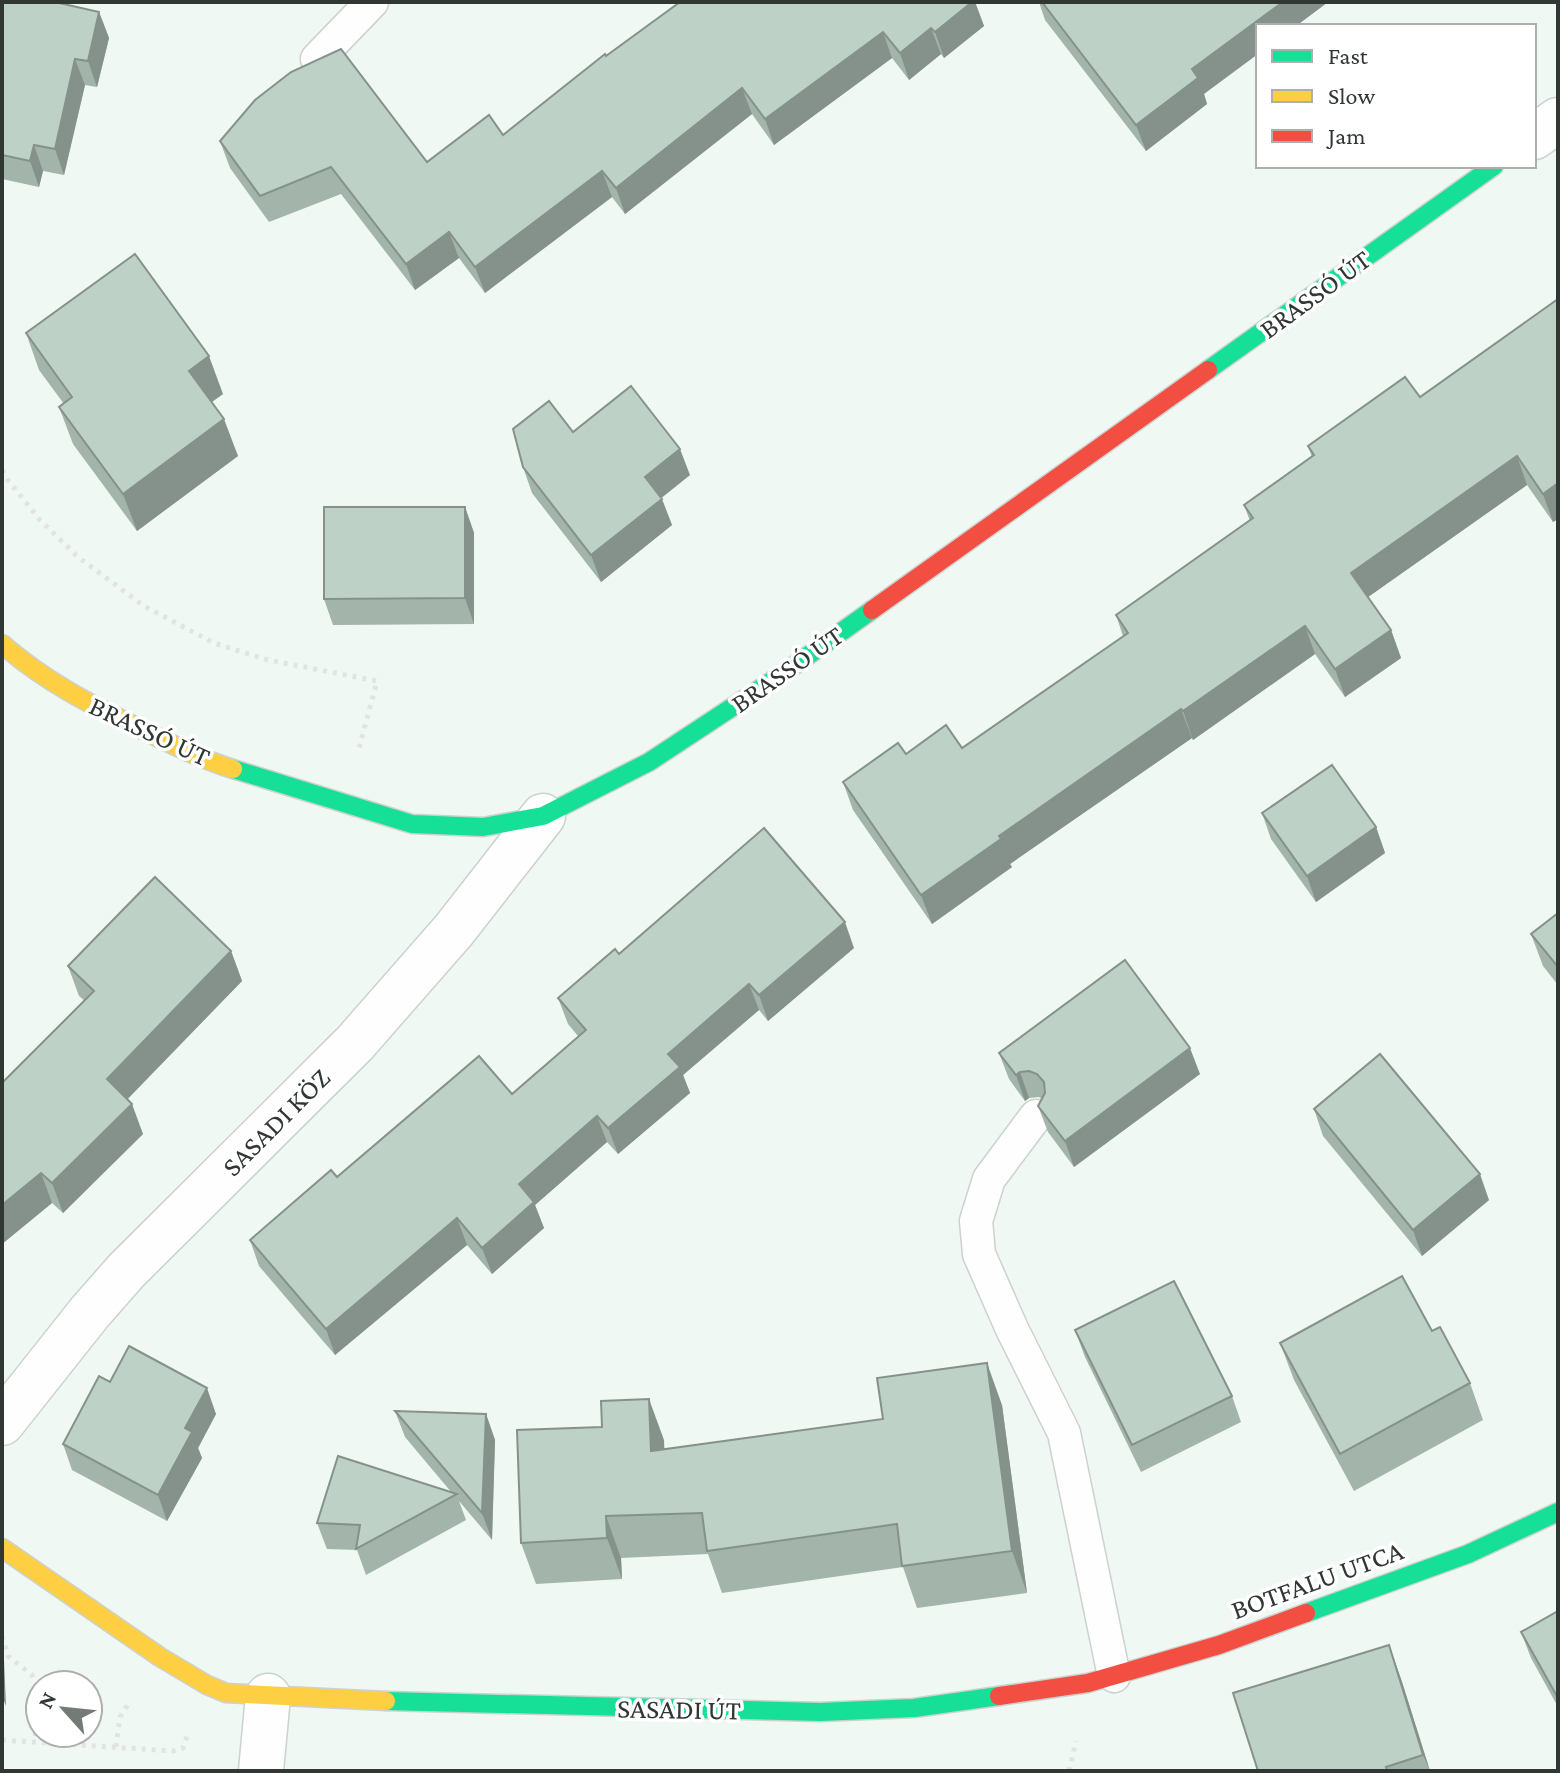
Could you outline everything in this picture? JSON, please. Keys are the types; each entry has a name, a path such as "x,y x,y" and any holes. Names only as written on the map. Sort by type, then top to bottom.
{"street":[{"path":"1536,136 1558,120"},
{"name":"BRASSÓ ÚT","path":"2,644 25,664 90,705 204,760 412,824 483,827 543,816 649,762 778,677 1491,168"},
{"name":"SASADI KÖZ","path":"2,1423 126,1271 355,1043 454,930 543,816"},
{"name":"BOTFALU UTCA","path":"1101,1679 1219,1645 1454,1560 1558,1512"},
{"name":"SASADI ÚT","path":"2,1548 160,1657 226,1693 605,1708 820,1712 914,1708 1101,1679"},
{"path":"261,1771 268,1696"}],"lane":[{"path":"317,59 372,2"},
{"path":"1036,1116 989,1179 976,1221 979,1254 1064,1433 1101,1679"}],"path":[{"path":"2,470 40,520 78,557 144,606 214,643 268,660 377,681 345,804"},
{"path":"2,1636 8,1656 24,1669"},
{"path":"104,1746 173,1751 183,1748 188,1727"},
{"path":"2,1740 24,1741"}],"building":[{"path":"2,2 55,2 99,12 88,61 75,59 55,149 34,145 30,161 2,155"},
{"path":"680,2 972,2 935,32 931,28 900,53 883,32 765,119 742,88 616,188 602,171 475,267 449,232 406,264 331,167 260,196 220,141 255,100 291,72 341,49 427,162 489,115 503,135 605,54"},
{"path":"1042,2 1283,2 1192,69 1198,78 1136,125"},
{"path":"135,254 209,356 189,371 224,419 123,494 59,407 72,397 26,333"},
{"path":"1558,299 1558,483 1543,494 1517,456 1351,573 1391,630 1335,669 1305,626 999,836 1001,839 921,895 843,782 898,743 906,754 946,725 962,748 1128,633 1116,615 1253,518 1244,505 1314,455 1308,446 1405,377 1420,397"},
{"path":"631,386 680,449 645,477 662,499 591,555 523,467 513,429 549,401 573,432"},
{"path":"324,507 465,507 465,598 324,599"},
{"path":"1332,765 1376,827 1307,876 1262,813"},
{"path":"764,828 845,922 759,995 749,984 668,1054 680,1067 608,1128 597,1116 519,1184 534,1202 482,1248 457,1218 326,1329 250,1240 331,1170 337,1177 479,1056 512,1094 586,1030 558,998 615,949 619,954"},
{"path":"155,877 231,951 107,1079 132,1104 52,1183 41,1173 2,1205 2,1083 94,991 68,966"},
{"path":"1558,913 1558,967 1531,934"},
{"path":"1125,960 1190,1048 1065,1141 1038,1106 1045,1093 1044,1082 1029,1071 1016,1075 999,1053"},
{"path":"1380,1054 1480,1174 1413,1230 1314,1109"},
{"path":"1402,1276 1432,1331 1440,1327 1470,1383 1340,1454 1280,1343"},
{"path":"1174,1281 1232,1396 1132,1445 1075,1330"},
{"path":"129,1346 207,1388 185,1428 192,1432 158,1495 63,1444 99,1376 110,1382"},
{"path":"987,1363 1012,1551 902,1566 897,1524 707,1551 702,1513 606,1516 607,1538 521,1543 517,1430 602,1427 601,1401 649,1399 651,1451 883,1419 877,1378"},
{"path":"395,1411 486,1414 482,1513"},
{"path":"338,1456 457,1494 356,1549 360,1525 317,1523"},
{"path":"1558,1611 1558,1698 1521,1632"},
{"path":"1389,1645 1423,1755 1386,1767 1387,1771 1258,1771 1233,1693"}],"traffic: fast":[{"path":"1208,370 1491,168"},
{"path":"233,769 412,824 483,827 543,816 649,762 778,677 872,610"},
{"path":"1306,1613 1468,1554 1558,1512"},
{"path":"386,1701 820,1712 914,1708 999,1696"}],"traffic: slow":[{"path":"2,644 35,670 87,702 187,751 233,769"},
{"path":"2,1548 160,1657 226,1693 386,1701"}],"traffic: jam":[{"path":"872,610 1208,370"},
{"path":"999,1696 1088,1683 1219,1645 1306,1613"}]}
